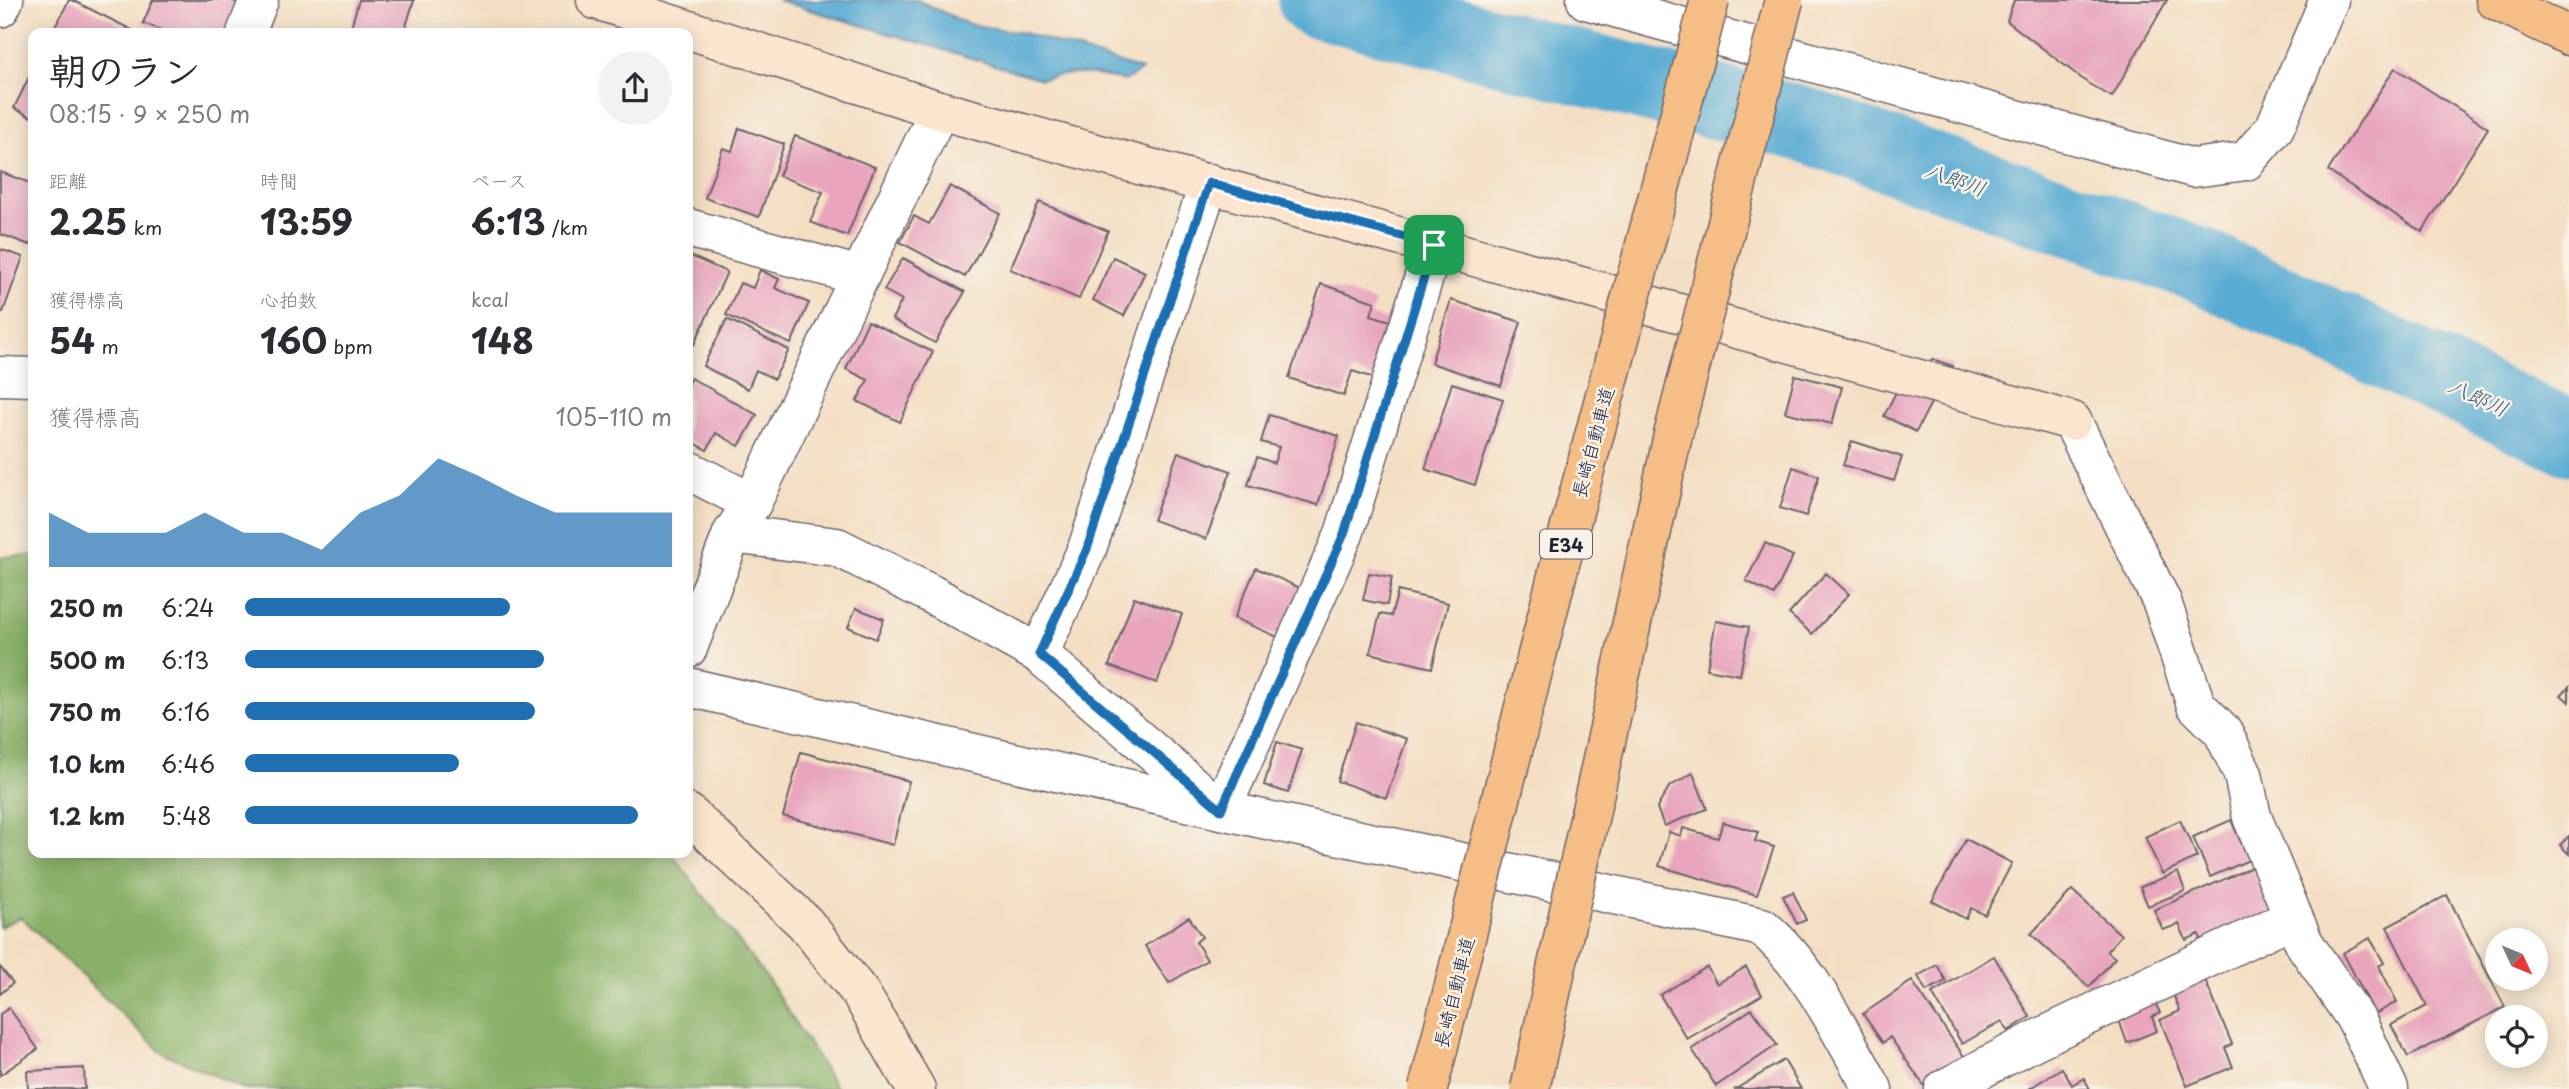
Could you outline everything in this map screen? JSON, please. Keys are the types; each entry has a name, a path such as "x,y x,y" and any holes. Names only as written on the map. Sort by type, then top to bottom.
{"highway":[{"name":"長崎自動車道","path":"1428,1089 1559,568 1710,0"},
{"path":"1530,1089 1673,435 1784,0"},
{"path":"2495,0 2569,36"}],"street":[{"path":"0,8 4,0"},
{"path":"248,28 259,0"},
{"path":"596,0 683,28"},
{"path":"1586,0 2193,168 2246,161 2275,127 2329,0"},
{"path":"693,31 939,110 2072,421 2162,602 2196,705 2223,732 2243,774 2252,817 2292,918 2304,943 2357,1021 2389,1089"},
{"path":"693,636 742,519 939,110"},
{"path":"1039,654 1087,549 1209,183"},
{"path":"693,229 860,276"},
{"path":"1221,810 1344,534 1434,245"},
{"path":"0,376 28,377"},
{"path":"693,475 742,519 837,547 931,594 1039,654 1221,810"},
{"path":"693,688 1221,810 1762,927 1780,942 1816,993 1873,1089"},
{"path":"693,818 805,923 861,994 916,1089"},
{"path":"1944,1089 2036,1040 2292,918"}],"green space":[{"path":"28,555 28,858 675,858 769,981 837,1089 244,1089 161,1052 21,917 0,927 0,557"}],"water":[{"path":"777,0 917,0 968,24 1024,33 1142,70 1125,81 1083,74 1041,79"}],"building":[{"path":"69,0 72,0 128,28 55,28"},
{"path":"153,0 230,0 239,3 228,28 156,28 143,23"},
{"path":"359,0 414,0 406,28 351,27"},
{"path":"2014,0 2167,0 2112,97 2089,84 2007,21"},
{"path":"2395,68 2488,128 2422,232 2328,171"},
{"path":"28,79 28,115 14,108"},
{"path":"739,128 784,144 759,217 705,198 723,148 732,151"},
{"path":"795,136 875,167 847,236 810,222 823,192 779,176"},
{"path":"0,172 28,182 28,244 0,234"},
{"path":"950,186 1000,213 965,277 900,242 914,216 929,224"},
{"path":"1039,202 1108,231 1079,299 1010,269"},
{"path":"0,249 23,257 3,312 0,311"},
{"path":"693,257 727,272 693,344"},
{"path":"1113,257 1145,272 1124,316 1093,300"},
{"path":"903,258 965,292 935,343 892,319 902,300 884,290"},
{"path":"760,270 779,279 775,288 809,303 791,344 726,315 740,283 753,288"},
{"path":"1321,284 1375,302 1371,315 1403,325 1384,381 1352,371 1344,396 1289,378"},
{"path":"1451,300 1521,322 1501,386 1431,363"},
{"path":"727,319 789,350 774,379 756,370 748,389 703,366"},
{"path":"868,321 933,352 900,422 857,401 868,380 846,369"},
{"path":"1932,359 1953,366 1949,376 1929,369"},
{"path":"1795,375 1842,387 1832,424 1785,412"},
{"path":"693,379 757,415 739,446 716,433 707,450 693,442"},
{"path":"1902,380 1934,397 1916,432 1884,416"},
{"path":"1452,383 1503,399 1475,485 1425,469"},
{"path":"1269,415 1339,436 1318,505 1248,485 1257,457 1274,463 1279,447 1261,442"},
{"path":"1852,441 1902,457 1894,481 1843,465"},
{"path":"1178,452 1231,471 1206,539 1153,520"},
{"path":"1793,467 1819,476 1806,516 1780,508"},
{"path":"1765,543 1793,556 1774,595 1746,581"},
{"path":"1256,568 1302,589 1280,638 1234,618"},
{"path":"1369,573 1392,577 1387,605 1363,600"},
{"path":"1826,573 1849,594 1812,634 1789,614"},
{"path":"1398,591 1448,603 1432,668 1370,653 1380,614 1391,616"},
{"path":"1134,597 1182,614 1157,683 1109,666"},
{"path":"856,608 884,619 876,639 848,627"},
{"path":"1716,621 1749,627 1740,675 1707,669"},
{"path":"2569,687 2569,702 2561,695"},
{"path":"1356,722 1407,739 1386,798 1337,781"},
{"path":"1277,742 1302,750 1288,793 1264,785"},
{"path":"801,752 909,781 893,845 783,816"},
{"path":"1693,773 1707,809 1664,826 1657,808 1669,787"},
{"path":"2180,820 2197,857 2162,874 2145,837"},
{"path":"2231,820 2249,860 2210,877 2193,837"},
{"path":"1723,822 1758,832 1755,841 1774,847 1757,895 1659,866 1669,832 1681,836 1683,828 1718,838"},
{"path":"2569,836 2569,854 2560,845"},
{"path":"1966,839 2012,863 1985,915 1971,908 1966,919 1932,901"},
{"path":"2252,867 2271,913 2202,943 2199,934 2186,940 2179,924 2163,930 2154,910"},
{"path":"2178,872 2185,891 2148,906 2140,887"},
{"path":"2072,890 2121,935 2107,951 2115,958 2089,987 2031,934"},
{"path":"1793,892 1806,920 1797,924 1783,896"},
{"path":"2447,895 2485,968 2485,991 2497,991 2504,1005 2485,1005 2485,1017 2408,1057 2391,1025 2427,1006 2387,927"},
{"path":"1189,917 1202,937 1196,942 1207,960 1169,983 1145,946"},
{"path":"2370,938 2384,963 2379,966 2397,1002 2375,1014 2343,953"},
{"path":"1994,956 2030,1017 2008,1031 2002,1021 1962,1044 1932,993"},
{"path":"1937,965 1946,981 1926,991 1918,976"},
{"path":"0,967 13,983 0,994"},
{"path":"1707,967 1717,984 1746,967 1762,995 1687,1039 1660,995"},
{"path":"2203,975 2232,1044 2225,1048 2233,1067 2187,1086 2160,1020 2180,1011 2171,989"},
{"path":"1912,981 1965,1058 1925,1087 1890,1037 1883,1043 1863,1014"},
{"path":"2154,1000 2160,1013 2152,1017 2157,1031 2127,1043 2117,1014"},
{"path":"9,1008 38,1049 0,1075 0,1014"},
{"path":"1752,1009 1777,1045 1716,1086 1692,1049"},
{"path":"1784,1060 1801,1089 1736,1089"},
{"path":"84,1068 85,1089 28,1089 27,1071"},
{"path":"2062,1068 2072,1085 2084,1078 2090,1089 2029,1089"}],"waterway":[{"name":"八郎川","path":"1315,0 1806,125 2200,265 2569,438"}],"route":[{"path":"1209,183 1434,245 1344,534 1221,810 1039,654 1087,549 1209,183"}]}
